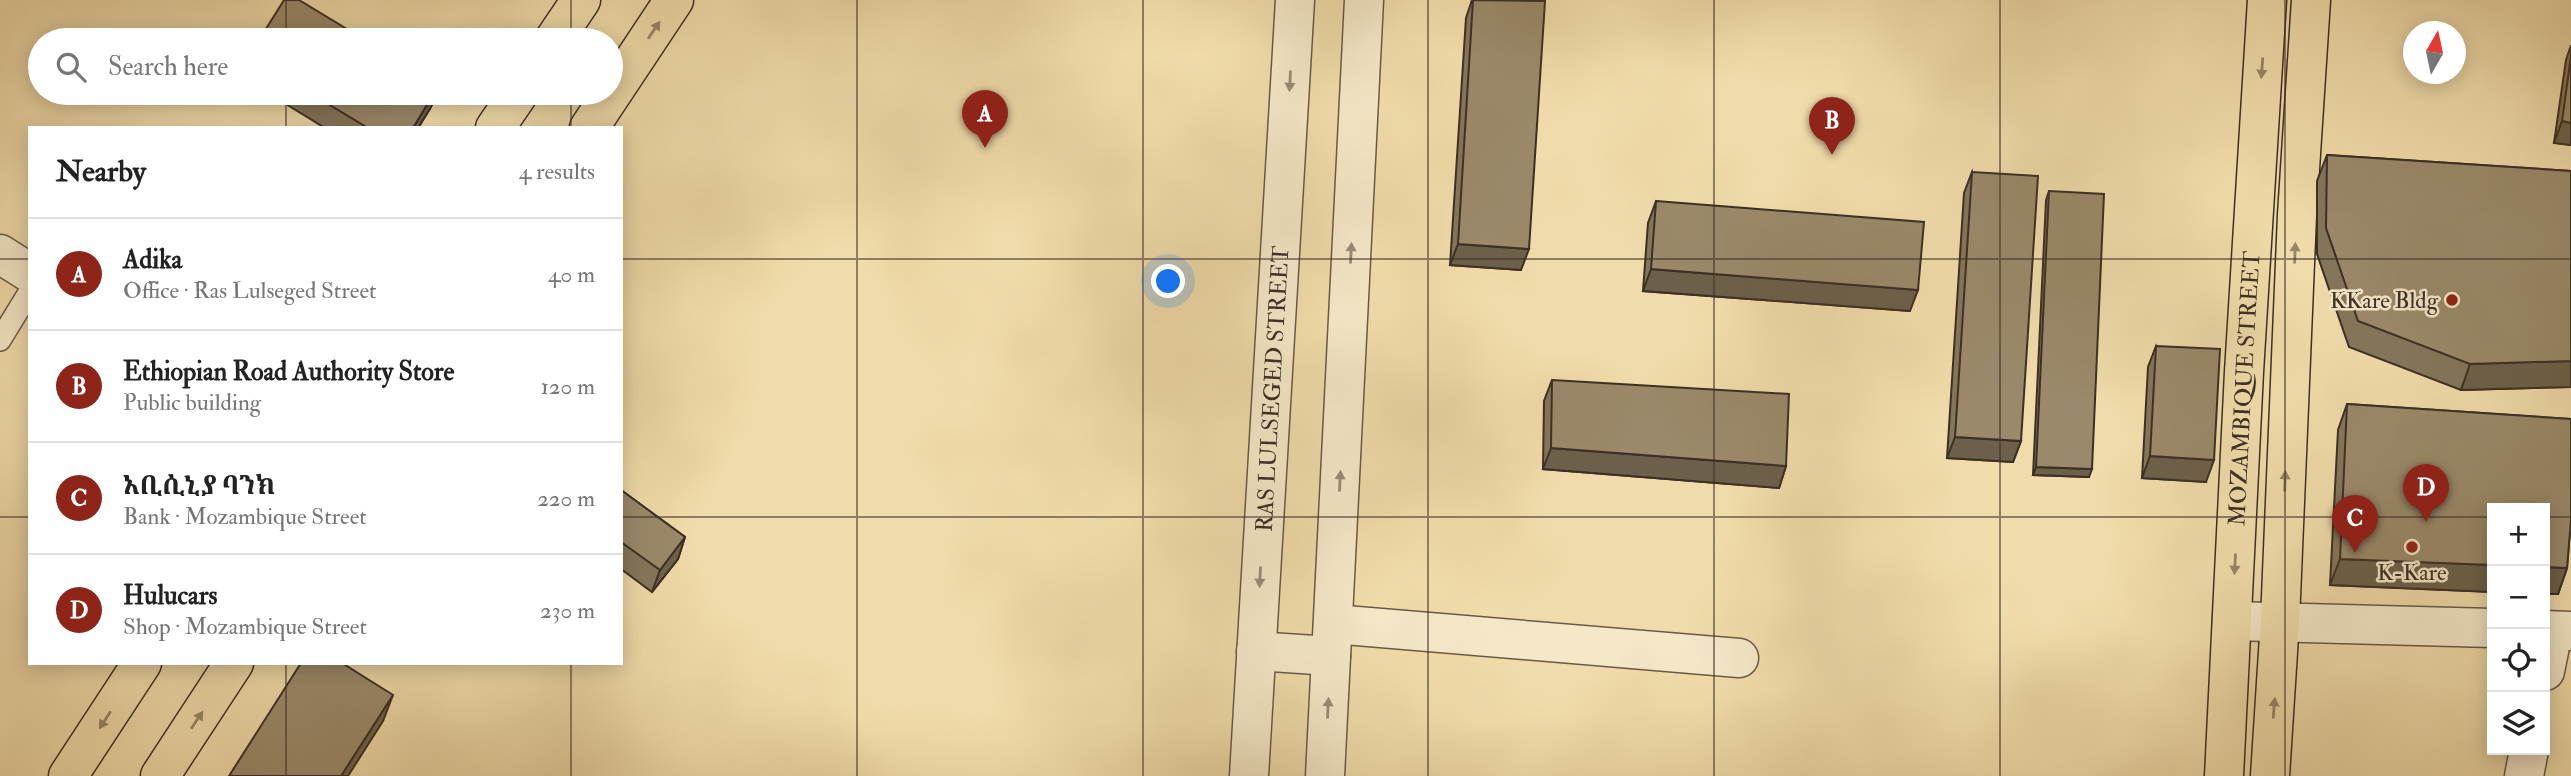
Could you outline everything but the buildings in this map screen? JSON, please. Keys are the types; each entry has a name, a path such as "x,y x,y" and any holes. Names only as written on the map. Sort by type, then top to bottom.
{"main road":[{"path":"623,59 674,0"},
{"name":"MOZAMBIQUE STREET","path":"2224,776 2244,372 2267,0"},
{"name":"MOZAMBIQUE STREET","path":"2270,776 2280,621 2297,215 2311,0"},
{"path":"496,126 511,105"},
{"path":"590,126 600,105"},
{"path":"68,776 141,665"},
{"path":"160,776 233,665"}],"street":[{"name":"RAS LULSEGED STREET","path":"1249,776 1295,0"},
{"path":"1325,776 1364,0"},
{"path":"0,254 28,272"},
{"path":"2232,621 2487,628"},
{"path":"2550,653 2556,631"},
{"path":"1256,651 1332,640 1739,658"},
{"path":"2524,776 2528,755"}],"lane":[{"path":"0,340 28,294"}],"place":[{"name":"Adika","path":"985,148"},
{"name":"Ethiopian Road Authority Store","path":"1832,155"},
{"name":"KKare Bldg","path":"2452,300"},
{"name":"Hulucars","path":"2426,522"},
{"name":"K-Kare","path":"2412,547"},
{"name":"አቢሲኒያ ባንክ","path":"2355,553"}]}
